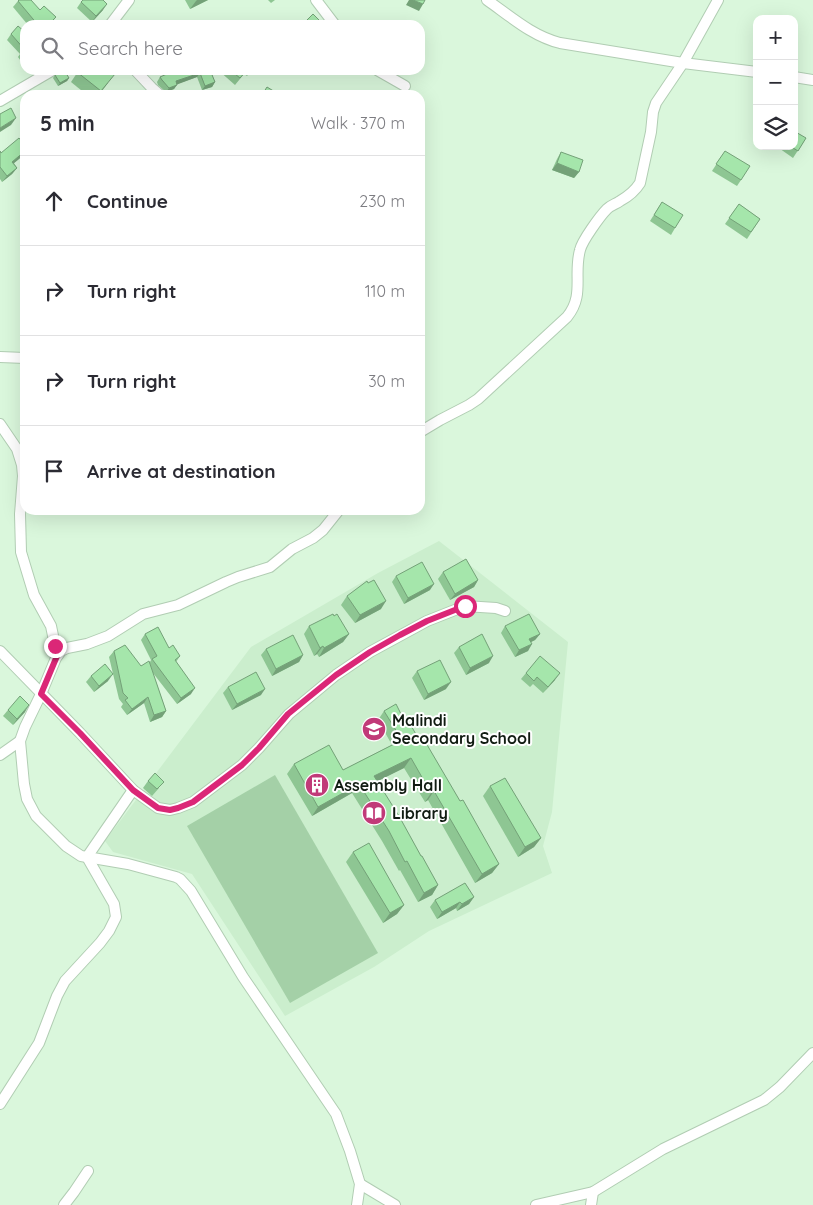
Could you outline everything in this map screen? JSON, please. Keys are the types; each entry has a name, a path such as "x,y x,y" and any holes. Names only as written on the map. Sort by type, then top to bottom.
{"street":[{"path":"114,20 129,0"},
{"path":"316,0 331,20"},
{"path":"487,0 536,35 560,43 683,63 753,72"},
{"path":"425,429 478,399 574,309 577,300 580,249 588,234 607,209 628,196 640,183 656,103 683,63 718,0"},
{"path":"0,101 45,75"},
{"path":"140,75 154,90"},
{"path":"386,75 405,86"},
{"path":"798,78 813,80"},
{"path":"0,357 20,358"},
{"path":"0,424 16,449 20,460"},
{"path":"20,515 22,552 34,595 51,626 57,656"},
{"path":"335,515 323,530 313,538 292,549 270,567 226,582 178,605 143,614 108,636 87,644 64,649 57,656 41,694 24,727 20,741 27,799 36,816 66,846 76,853 87,857 128,864 176,877 191,891 242,977 336,1114 360,1184 358,1205"},
{"path":"0,651 133,790 158,808 170,810 193,802 242,765 288,714 336,675 370,652 427,621 465,606 496,608 506,611"},
{"path":"0,755 20,741"},
{"path":"87,857 133,790"},
{"path":"0,1104 39,1043 57,996 65,981 100,943 116,917 110,894 87,857"},
{"path":"536,1205 593,1192 663,1149 764,1100 780,1087 813,1053"},
{"path":"64,1205 88,1171"},
{"path":"360,1184 395,1205"},
{"path":"591,1205 593,1192"}],"shaded area":[{"name":"Malindi Secondary School","path":"439,541 568,642 552,812 543,846 552,873 429,931 374,967 285,1016 192,874 113,852 105,841 251,647 378,573"},
{"path":"275,775 378,953 290,1003 187,826"}],"building":[{"path":"31,0 40,10 44,6 56,17 53,20 34,20 18,1"},
{"path":"83,0 103,0 107,4 96,16 81,2"},
{"path":"413,0 425,0 423,4"},
{"path":"313,14 319,20 307,20"},
{"path":"18,26 20,28 20,44 11,34"},
{"path":"55,75 67,75 69,78 60,83"},
{"path":"81,75 114,75 102,90"},
{"path":"165,75 194,75 176,81 177,85 169,88 160,77"},
{"path":"201,75 212,75 215,82 205,86"},
{"path":"11,108 16,118 0,128 0,114"},
{"path":"798,133 806,138 798,151 796,150 798,150"},
{"path":"19,138 20,139 20,155 12,162 17,168 7,176 0,167 0,151 1,153"},
{"path":"725,151 750,166 741,180 716,164"},
{"path":"561,152 583,160 579,172 557,163"},
{"path":"662,202 683,215 675,228 654,215"},
{"path":"739,204 760,219 751,232 729,218"},
{"path":"466,559 478,580 455,594 443,572"},
{"path":"422,562 434,584 408,598 396,576"},
{"path":"374,580 386,601 360,615 347,596 367,581 368,583"},
{"path":"333,614 334,616 337,614 349,634 324,648 323,646 320,648 309,626"},
{"path":"529,614 540,634 529,639 532,644 519,650 505,626"},
{"path":"158,627 169,648 173,645 180,656 175,660 195,688 181,698 152,659 157,656 145,634"},
{"path":"482,634 493,656 470,668 459,647"},
{"path":"293,635 303,655 276,669 266,649"},
{"path":"125,645 141,666 149,661 166,711 154,715 148,697 132,709 125,700 128,698 123,693 114,651"},
{"path":"540,656 560,673 548,687 537,677 534,681 526,673"},
{"path":"440,660 451,682 428,694 417,671"},
{"path":"105,664 113,674 99,686 91,676"},
{"path":"256,672 265,689 237,704 228,687"},
{"path":"20,696 29,705 17,719 8,710"},
{"path":"396,704 406,724 409,722 422,745 426,743 460,801 463,800 499,864 482,874 434,791 431,793 411,758 374,776 438,885 424,893 407,861 405,862 389,831 359,784 318,807 294,764 329,745 343,770 402,740 384,711"},
{"path":"155,773 164,782 157,789 148,781"},
{"path":"505,778 541,838 525,847 490,786"},
{"path":"369,843 404,905 390,913 353,852"},
{"path":"465,883 474,897 442,912 435,900"}],"place":[{"name":"Malindi Secondary School","path":"374,729"},
{"name":"Assembly Hall","path":"317,785"},
{"name":"Library","path":"374,813"}],"route":[{"path":"55,646 57,656 41,694 133,790 158,808 170,810 193,802 242,765 288,714 336,675 400,635 427,621 465,606"}]}
